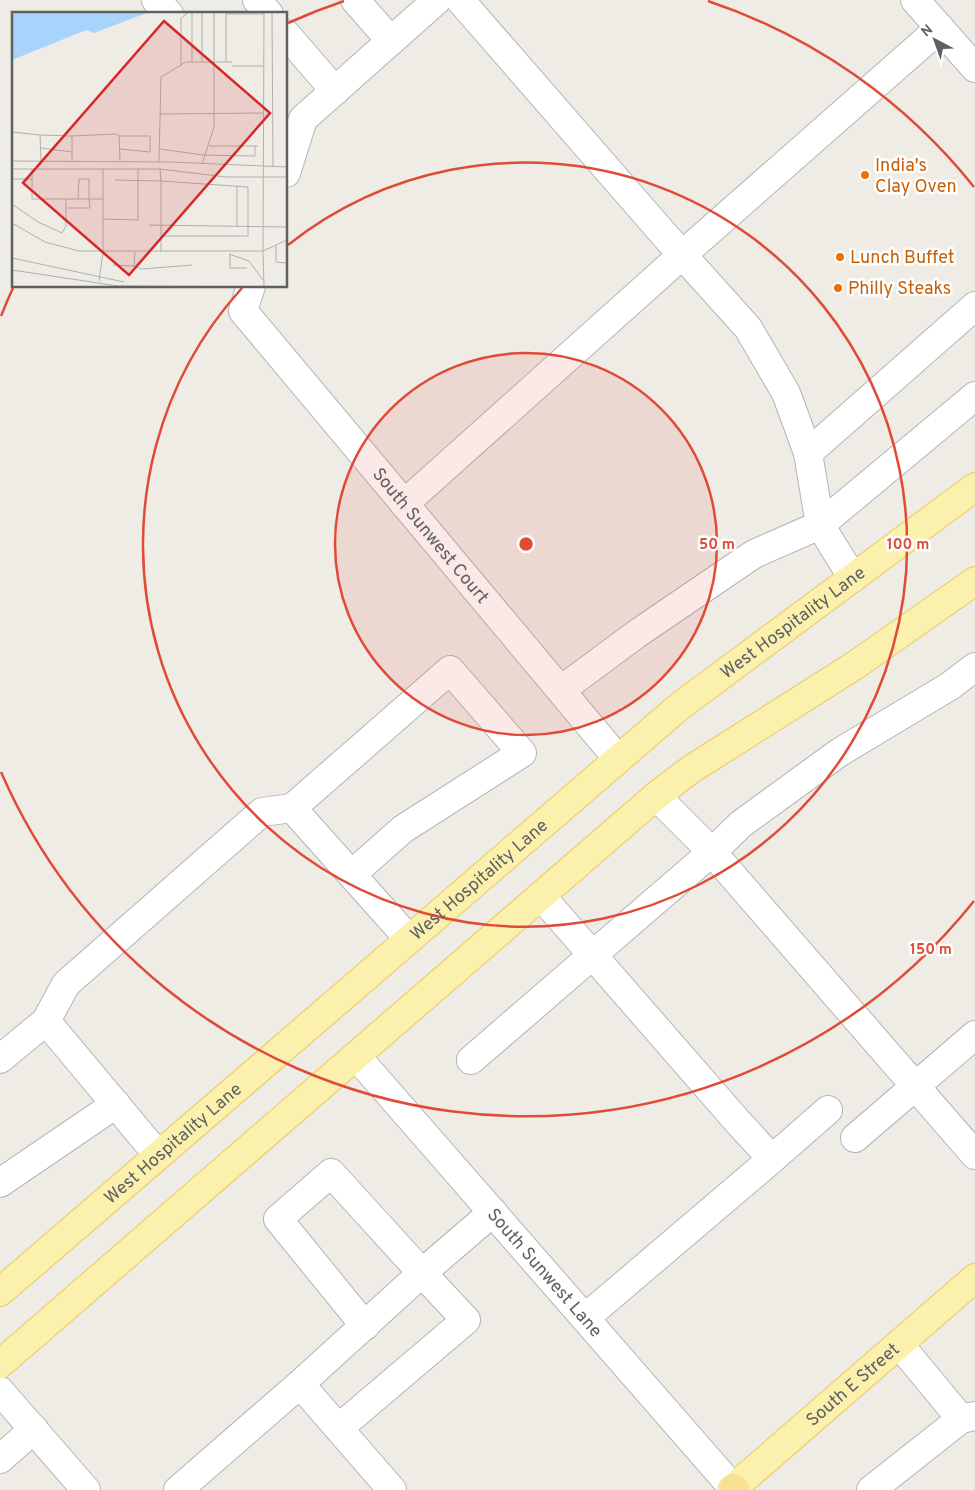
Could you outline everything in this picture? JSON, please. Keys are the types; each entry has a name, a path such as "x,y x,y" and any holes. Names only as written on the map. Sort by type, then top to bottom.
{"main road":[{"name":"West Hospitality Lane","path":"0,1292 680,706 975,487"},
{"path":"0,1364 656,796 690,770 857,664 975,580"},
{"name":"South E Street","path":"733,1489 975,1278"}],"street":[{"path":"156,0 167,12"},
{"path":"257,0 267,12"},
{"path":"355,0 391,41"},
{"path":"288,157 303,119 437,0"},
{"path":"460,0 748,328 786,392 808,453 820,526 853,578"},
{"path":"915,0 975,68"},
{"path":"404,504 682,255 940,28"},
{"path":"288,36 335,91"},
{"name":"South Sunwest Court","path":"247,299 404,504 618,759"},
{"path":"808,453 975,306"},
{"path":"561,690 638,632 754,554 820,526 975,396"},
{"path":"471,1060 712,852 741,824 840,752 950,686 975,667"},
{"path":"0,1059 46,1021 66,984 262,812 292,808 450,670 522,753 403,829 352,874"},
{"path":"656,796 712,852 916,1087 971,1144"},
{"path":"292,808 409,939"},
{"path":"542,896 772,1159"},
{"path":"46,1021 158,1156"},
{"path":"854,1138 975,1035"},
{"name":"South Sunwest Lane","path":"356,1056 733,1489"},
{"path":"0,1183 116,1104"},
{"path":"585,1318 828,1110"},
{"path":"339,1428 466,1320 331,1173 278,1219 365,1326"},
{"path":"178,1490 493,1212"},
{"path":"871,1490 968,1418 899,1344"},
{"path":"300,1384 392,1490"},
{"path":"0,1391 86,1490"},
{"path":"0,1459 34,1429"}],"place":[{"name":"India's Clay Oven","path":"865,175"},
{"name":"Lunch Buffet","path":"840,257"},
{"name":"Philly Steaks","path":"838,288"}]}
